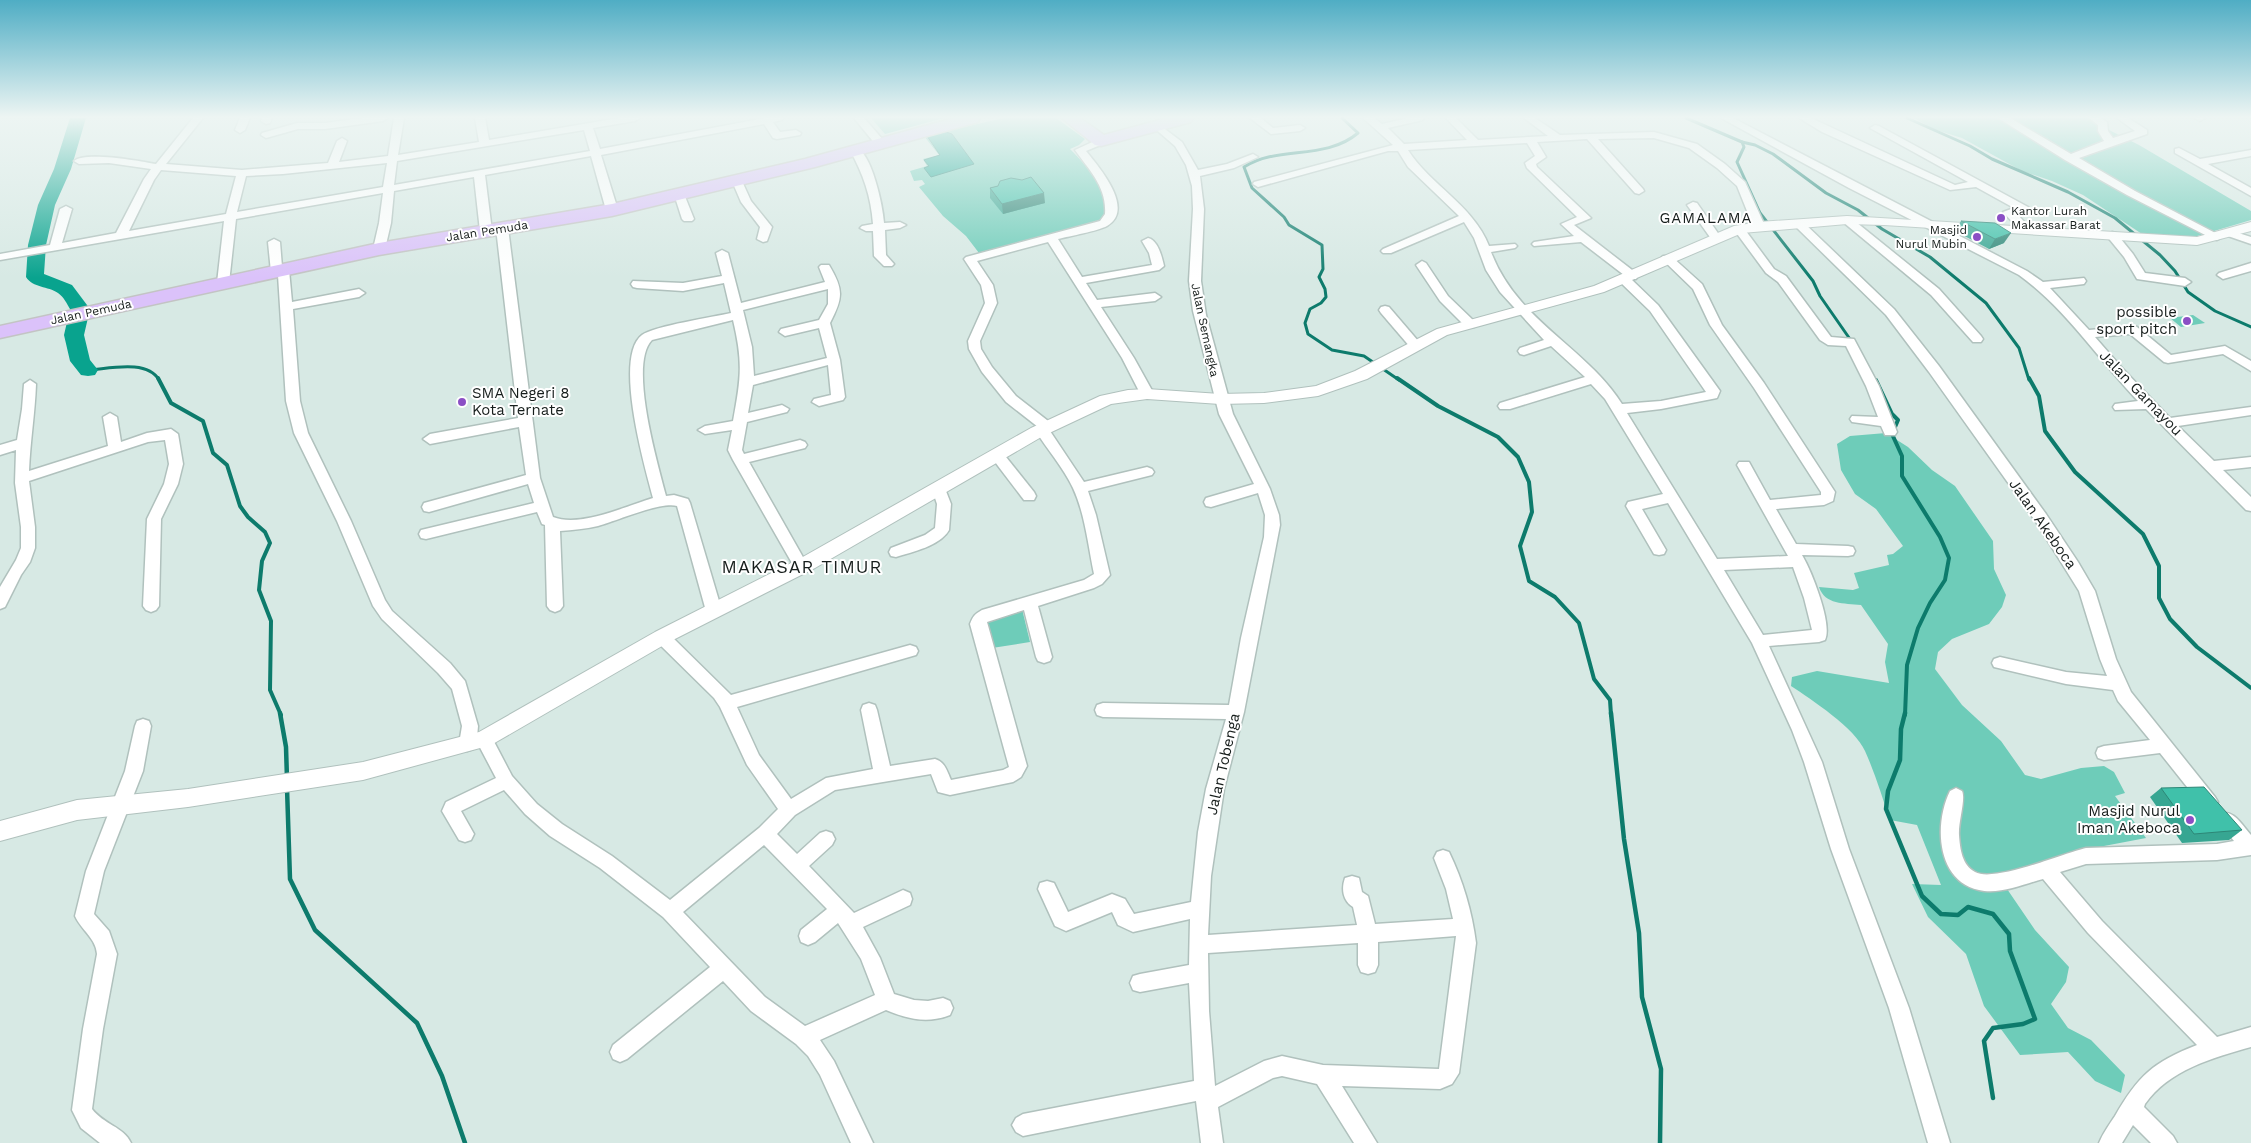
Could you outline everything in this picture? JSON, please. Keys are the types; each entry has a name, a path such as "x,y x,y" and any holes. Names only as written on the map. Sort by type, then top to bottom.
{"highway":[{"name":"Jalan Pemuda","path":"0,332 378,249 612,210 774,171"}],"street":[{"path":"122,235 155,171"},
{"path":"210,171 242,174 272,171"},
{"path":"378,249 385,223 391,171"},
{"path":"0,257 484,171"},
{"path":"601,171 612,210"},
{"path":"866,171 875,188 880,226 880,256 888,264"},
{"path":"670,911 765,834 789,810 832,783 935,766 939,771 944,787 950,788 1007,777 1015,772 1018,766 978,624 980,618 987,614 1030,604 1089,584 1097,580 1102,574 1089,515 1080,488 1044,429 1011,399 987,369 976,349 974,341 991,303 991,298 987,285 970,259 1104,223 1109,218 1112,209 1110,195 1097,171"},
{"path":"1196,174 1207,171"},
{"path":"1258,184 1305,171"},
{"path":"1419,171 1466,217 1476,230 1498,282 1553,342 1594,379 1618,409 1758,641 1813,762 1840,849 1899,1008 1939,1143"},
{"path":"1536,171 1585,217 1567,224 1628,277 1654,308 1713,391 1712,394 1706,397 1618,409"},
{"path":"1621,171 1639,191"},
{"path":"1726,171 1741,184 1767,225"},
{"name":"Jalan Gamayou","path":"1828,171 2023,273 2042,286 2149,404 2251,506"},
{"path":"1918,171 1954,188 1978,183"},
{"path":"1956,171 2024,209 2009,212 2025,229"},
{"path":"2093,171 2139,197 2223,235 2251,241"},
{"path":"2215,171 2251,193"},
{"path":"480,172 494,229 534,478 542,506 548,520 552,524 555,606"},
{"path":"223,283 224,249 230,216 242,174"},
{"name":"Jalan Semangka","path":"1196,174 1200,196 1200,213 1193,276 1198,308 1220,399"},
{"path":"737,181 746,202 766,227 763,239"},
{"path":"679,194 688,219"},
{"path":"1693,205 1716,238"},
{"path":"51,247 66,209"},
{"path":"1387,251 1466,217"},
{"path":"1853,221 1935,292 1977,339"},
{"path":"0,831 78,810 188,798 363,771 476,742 662,636 801,566 1044,429 1106,400 1128,395 1147,394 1220,399 1264,398 1318,391 1361,375 1442,332 1599,289 1667,258 1739,229 1767,225 1884,221 2197,241 2251,226"},
{"name":"Jalan Akeboca","path":"1799,224 1890,312 1934,369 2055,538 2087,591 2118,684 2124,696 2163,746 2251,847"},
{"path":"866,228 900,225"},
{"path":"1739,229 1768,268 1782,280 1824,338 1828,341 1850,342 1865,368 1888,427 1857,419"},
{"path":"2112,235 2129,256 2141,276 2185,282"},
{"path":"1052,236 1147,394"},
{"path":"1538,244 1583,238"},
{"path":"1079,281 1155,268 1158,266 1156,257 1148,241"},
{"path":"274,242 286,307 293,401 301,433 344,521 378,602 387,615 444,668 459,686 476,742 506,781 531,809 556,830 606,862 670,911 758,1004 804,1037 815,1049 862,1143"},
{"path":"1486,250 1511,246"},
{"path":"722,253 746,346 747,382 735,450 801,566"},
{"path":"1667,258 1698,287 1716,325 1759,386 1829,495 1827,499 1818,501 1766,505"},
{"path":"1422,265 1444,298 1470,324"},
{"path":"819,402 838,397 834,360 824,323 836,299 825,267"},
{"path":"2223,275 2251,267"},
{"path":"637,284 682,287 728,279"},
{"path":"2042,286 2080,281"},
{"path":"661,502 644,432 637,389 639,354 643,342 649,336 661,332 832,284"},
{"path":"286,307 358,293"},
{"path":"1094,304 1154,297"},
{"path":"1385,310 1415,345"},
{"path":"786,332 824,323"},
{"path":"2087,334 2133,330 2168,358 2225,350 2251,367"},
{"path":"1524,351 1553,342"},
{"path":"747,382 834,360"},
{"path":"1505,406 1594,379"},
{"path":"0,603 11,578 23,562 28,548 22,443 29,409 30,384"},
{"name":"Jalan Tobenga","path":"1212,1143 1205,1096 1200,1019 1198,908 1204,848 1216,787 1236,712 1273,526 1273,515 1262,487 1241,450 1220,399"},
{"path":"2120,407 2149,404"},
{"path":"704,430 740,422 782,409"},
{"path":"2168,423 2251,412"},
{"path":"110,417 115,448"},
{"path":"430,439 525,421"},
{"path":"23,478 115,448 168,433 171,434 174,444 175,472 154,519 151,606"},
{"path":"0,450 22,443"},
{"path":"740,460 800,445"},
{"path":"998,455 1029,496"},
{"path":"2212,466 2251,462"},
{"path":"1744,465 1795,555 1806,579 1820,630 1819,636 1758,641"},
{"path":"1080,488 1147,472"},
{"path":"429,507 534,478"},
{"path":"1212,502 1262,487"},
{"path":"896,552 930,539 942,530 944,504 939,489"},
{"path":"1659,550 1633,506 1672,496"},
{"path":"552,524 578,525 676,499 683,503 714,611"},
{"path":"426,534 542,506"},
{"path":"1714,566 1795,555 1848,552"},
{"path":"1030,604 1044,657"},
{"path":"662,636 714,685 727,703 753,760 789,810"},
{"path":"727,703 910,651"},
{"path":"2000,664 2066,678 2118,684"},
{"path":"869,710 883,774"},
{"path":"1103,710 1236,712"},
{"path":"120,1143 99,1130 86,1118 82,1110 93,1029 107,954 106,943 102,935 89,924 84,916 95,871 136,763 143,726"},
{"path":"2104,753 2163,746"},
{"path":"465,834 452,811 452,807 506,781"},
{"path":"1956,796 1951,807 1948,827 1952,850 1961,872 1968,880 1981,883 2020,877 2047,870 2065,860 2086,856 2217,852 2251,847"},
{"path":"765,834 846,917 871,958 886,1000 899,1006 922,1012 944,1008"},
{"path":"797,866 826,839"},
{"path":"1023,1125 1205,1096 1271,1068 1282,1066 1323,1075 1440,1079 1445,1077 1449,1073 1466,943 1465,927 1455,886 1443,858"},
{"path":"2047,870 2095,927 2213,1047"},
{"path":"1352,884 1353,897 1361,902 1368,933 1368,964"},
{"path":"1046,889 1062,920 1066,922 1112,903 1118,904 1125,919 1133,924 1198,908"},
{"path":"808,936 846,917 903,899"},
{"path":"1199,945 1465,927"},
{"path":"620,1052 725,967"},
{"path":"1140,983 1200,972"},
{"path":"804,1037 886,1000"},
{"path":"2110,1143 2143,1090 2152,1080 2203,1050 2251,1037"},
{"path":"1323,1075 1366,1143"},
{"path":"2131,1109 2166,1143"}],"shaded area":[{"path":"910,171 1090,171 1102,193 1107,211 1101,222 979,253 966,236 943,216 919,187 925,184 922,180 914,181"},
{"path":"927,171 950,171 931,177"},
{"path":"2023,171 2184,171 2251,211 2251,220 2194,237 2142,234 2083,195 2052,181"},
{"name":"possible sport pitch","path":"2193,315 2205,323 2181,327 2170,318"},
{"path":"1886,433 1908,447 1932,470 1955,486 1993,541 1994,569 2006,595 2002,607 1989,624 1952,639 1938,652 1935,669 1962,705 2001,741 2025,775 2041,779 2081,768 2104,766 2114,772 2125,793 2115,796 2146,838 2083,850 2005,886 2035,930 2069,967 2066,982 2051,1004 2068,1028 2091,1040 2125,1075 2121,1093 2095,1081 2068,1052 2020,1055 1984,1006 1966,954 1928,917 1912,884 1941,885 1917,825 1890,820 1872,768 1860,742 1832,715 1791,686 1792,677 1817,671 1889,683 1885,662 1888,644 1861,605 1830,600 1822,593 1819,587 1853,590 1859,588 1854,573 1889,565 1887,555 1893,554 1903,546 1876,509 1855,494 1841,470 1837,444 1850,436"},
{"path":"1022,609 1030,642 992,648 985,616"}],"building":[{"path":"1031,177 1044,193 1002,204 990,188 998,186 1000,181 1011,178 1022,180"},
{"path":"1961,221 1995,223 2011,233 1995,239"},
{"path":"2204,787 2242,830 2194,834 2161,788"}],"waterway":[{"path":"61,171 46,205 35,258 35,277 65,289 80,309 74,335 80,361 88,370"},
{"path":"1246,171 1252,188 1284,217 1289,225 1322,245 1323,269 1319,277 1325,289 1326,297 1321,303 1310,309 1305,323 1308,334 1332,350 1364,356 1399,380"},
{"path":"1741,171 1760,213 1813,281 1820,296 1852,342"},
{"path":"1797,171 1826,193 1858,210 1882,229 1930,257 1986,303 2019,348 2029,380"},
{"path":"2020,171 2068,192 2115,218 2160,255 2175,271 2188,292 2215,311 2251,327"},
{"path":"88,370 137,367 146,369 159,380"},
{"path":"158,378 171,403 203,421 213,453 227,465 240,506 248,517 265,532 270,543 262,561 259,590 271,621 270,690 281,715"},
{"path":"1397,378 1438,406 1498,437 1518,457 1529,482 1532,512 1520,546 1529,581 1555,597 1579,623 1594,679 1610,700 1611,715"},
{"path":"2029,378 2039,396 2045,431 2075,472 2143,534 2159,566 2159,598 2170,619 2197,647 2251,688"},
{"path":"1876,380 1892,414 1898,420 1892,434 1902,456 1902,476 1940,537 1949,558 1945,580 1930,603 1918,628 1907,665 1905,715"},
{"path":"280,713 286,747 287,779"},
{"path":"1611,713 1624,839 1639,933 1642,997 1661,1069 1660,1143"},
{"path":"1905,713 1901,729 1900,760 1888,791 1886,809 1922,896 1941,914 1958,915 1968,907 1993,914 2009,934 2010,951 2035,1019 2023,1024 1993,1028 1984,1041 1993,1098"},
{"path":"287,788 290,879 315,930 417,1023 442,1076 465,1143"}],"place":[{"name":"Kantor Lurah Makassar Barat","path":"2001,218"},
{"name":"Masjid Nurul Mubin","path":"1977,237"},
{"name":"possible sport pitch","path":"2187,321"},
{"name":"SMA Negeri 8 Kota Ternate","path":"462,402"},
{"name":"Masjid Nurul Iman Akeboca","path":"2190,820"}],"district":[{"name":"GAMALAMA","path":"1706,218"},
{"name":"MAKASAR TIMUR","path":"802,566"}]}
